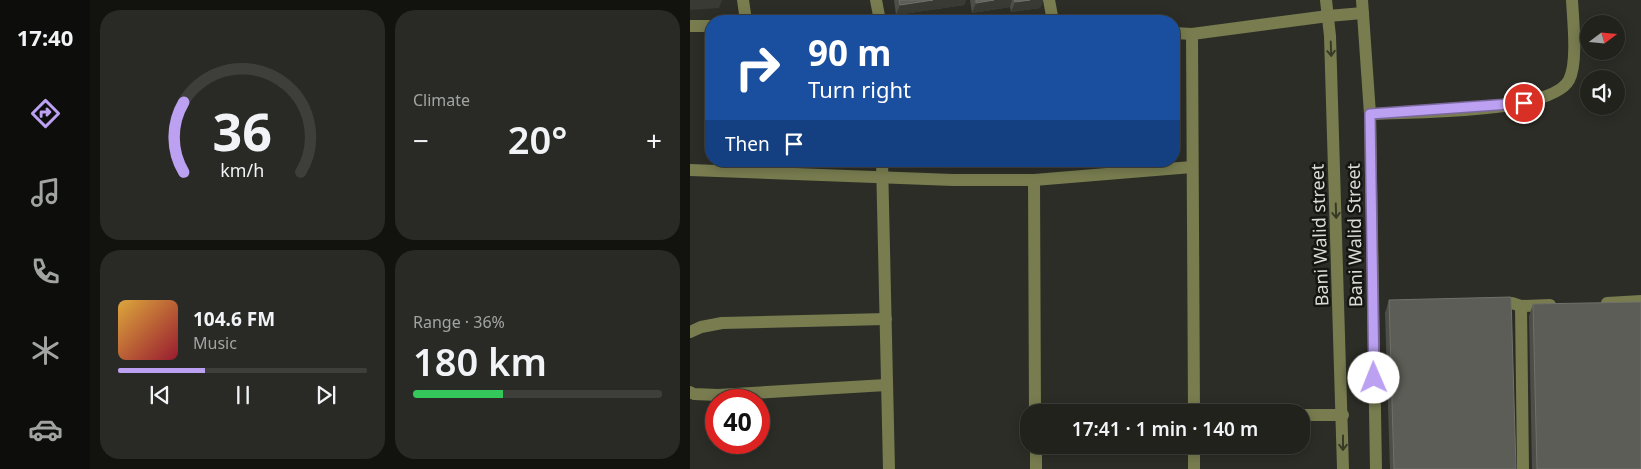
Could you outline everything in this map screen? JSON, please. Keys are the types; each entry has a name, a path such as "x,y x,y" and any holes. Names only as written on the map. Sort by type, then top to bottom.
{"street":[{"path":"743,0 745,15"},
{"path":"876,0 879,15"},
{"path":"1049,0 1052,15"},
{"name":"Bani Walid street","path":"1326,0 1330,36 1343,415 1343,469"},
{"name":"Bani Walid Street","path":"1362,0 1370,114 1376,469"},
{"path":"1370,114 1510,106 1539,100 1559,92 1570,80 1573,54 1572,0"},
{"path":"1180,33 1192,34 1363,13"},
{"path":"690,26 705,26"},
{"path":"1192,34 1194,404"},
{"path":"690,170 953,180 1034,180 1192,166"},
{"path":"882,167 889,469"},
{"path":"1034,180 1035,404"},
{"path":"1595,303 1641,301"},
{"path":"1484,304 1512,303 1521,306 1567,304"},
{"path":"1373,306 1390,307"},
{"path":"1521,306 1523,469"},
{"path":"690,332 701,327 722,323 886,319"},
{"path":"690,392 694,394 718,395 886,385"},
{"path":"1310,415 1343,415"},
{"path":"1036,454 1036,469"},
{"path":"1194,454 1194,469"}],"building":[{"path":"899,0 933,0 900,5"},
{"path":"976,0 994,0 976,3"},
{"path":"1014,0 1030,0 1015,2"},
{"path":"1511,297 1516,469 1394,469 1389,300"},
{"path":"1641,302 1641,469 1537,469 1533,304"}],"route":[{"path":"1374,378 1370,114 1510,106 1524,103"}]}
